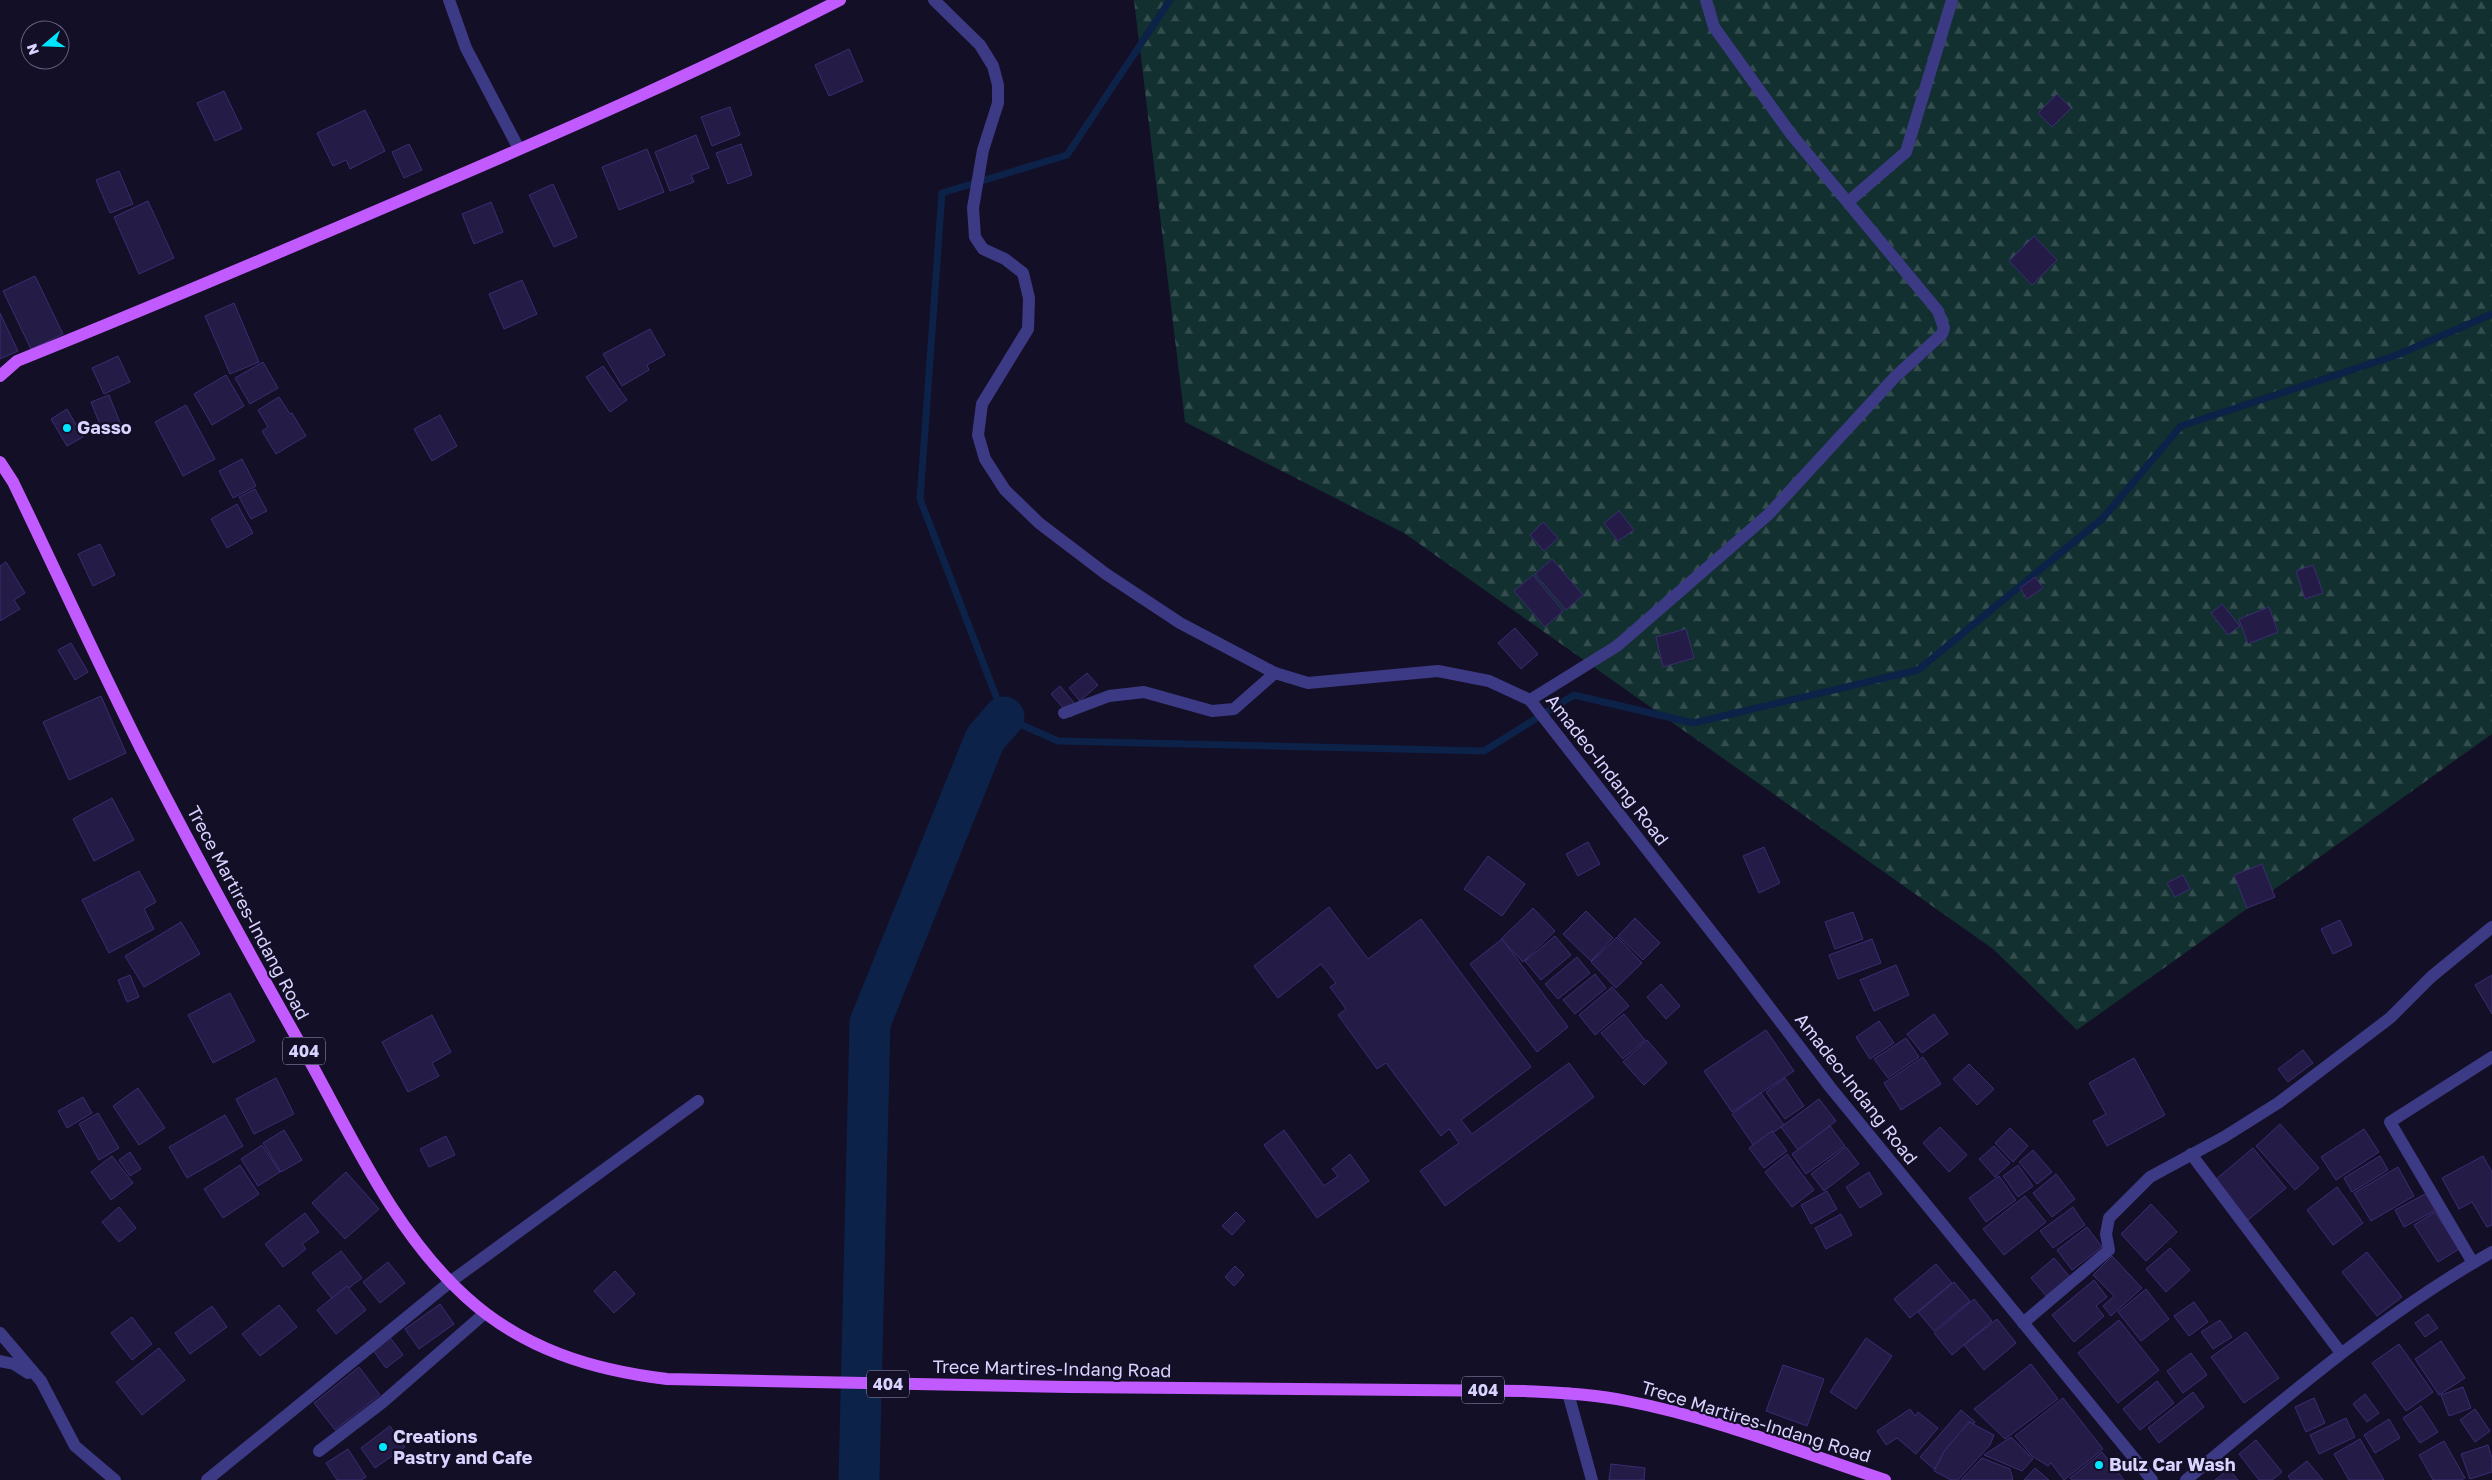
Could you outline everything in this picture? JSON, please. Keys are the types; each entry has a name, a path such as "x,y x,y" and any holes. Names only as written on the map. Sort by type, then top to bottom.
{"main road":[{"path":"0,376 17,362 149,308 519,149 775,33 840,0"},
{"name":"Trece Martires-Indang Road","path":"0,462 13,482 141,749 250,954 380,1186 421,1248 450,1282 485,1313 541,1348 561,1357 612,1371 667,1379 964,1386 1440,1389 1568,1393 1628,1401 1690,1416 1884,1480"}],"street":[{"path":"449,0 466,48 519,149"},
{"name":"Amadeo-Indang Road","path":"934,0 980,45 993,66 998,85 998,103 983,150 973,208 975,237 983,250 1005,259 1023,272 1029,298 1028,329 982,404 978,436 985,459 1005,490 1039,523 1106,574 1180,623 1274,674 1308,683 1438,671 1489,681 1533,703 1830,1087 2152,1480"},
{"path":"1533,703 1616,646 1769,514 1895,377 1942,334 1944,328 1938,311 1791,134 1714,27 1706,0"},
{"path":"1848,202 1906,152 1952,0"},
{"path":"1064,713 1109,696 1144,692 1212,711 1234,709 1274,674"},
{"path":"2024,1323 2109,1250 2106,1234 2109,1218 2150,1176 2278,1103 2390,1018 2430,977 2492,927"},
{"path":"2473,1263 2390,1122 2492,1057"},
{"path":"207,1480 450,1282 698,1101"},
{"path":"2191,1154 2341,1353"},
{"path":"2186,1480 2341,1353 2492,1252"},
{"path":"319,1451 383,1402 485,1313"},
{"path":"0,1333 41,1381 74,1446 115,1480"},
{"path":"0,1361 14,1364 41,1381"},
{"path":"1568,1393 1592,1480"}],"green space":[{"path":"1134,0 2492,0 2492,734 2077,1030 1993,949 1404,533 1185,422"}],"building":[{"path":"849,49 863,81 829,96 815,65"},
{"path":"224,91 242,129 215,141 197,103"},
{"path":"2057,94 2071,108 2052,127 2038,113"},
{"path":"730,107 740,135 712,146 701,117"},
{"path":"365,110 385,151 350,169 346,160 333,166 317,133"},
{"path":"696,135 709,168 691,175 694,182 670,191 655,152"},
{"path":"409,144 422,170 404,178 392,152"},
{"path":"741,144 752,175 728,184 716,153"},
{"path":"647,149 664,192 619,210 602,167"},
{"path":"119,171 133,204 110,213 96,180"},
{"path":"553,184 577,237 554,247 529,195"},
{"path":"148,201 174,258 139,274 114,217"},
{"path":"491,202 503,232 474,244 462,214"},
{"path":"2034,236 2057,260 2032,285 2009,261"},
{"path":"35,276 63,334 31,349 3,291"},
{"path":"522,280 537,314 504,329 489,294"},
{"path":"234,303 259,362 230,374 205,316"},
{"path":"0,313 18,351 0,359"},
{"path":"650,329 665,355 647,365 649,370 622,386 603,354"},
{"path":"118,356 130,382 104,394 92,368"},
{"path":"263,362 278,388 250,404 235,378"},
{"path":"603,366 627,400 610,412 586,377"},
{"path":"226,375 244,406 212,425 194,394"},
{"path":"109,395 121,425 103,432 91,402"},
{"path":"279,397 290,414 292,413 306,436 276,454 262,431 268,427 258,410"},
{"path":"186,405 215,459 183,476 155,422"},
{"name":"Gasso","path":"67,409 83,437 67,446 51,419"},
{"path":"440,415 457,446 432,461 414,429"},
{"path":"242,459 256,486 233,498 219,471"},
{"path":"255,489 267,511 251,519 239,497"},
{"path":"237,504 253,533 227,548 211,519"},
{"path":"1619,511 1634,530 1618,541 1604,523"},
{"path":"1543,522 1558,538 1544,551 1530,535"},
{"path":"100,544 115,575 93,586 78,554"},
{"path":"1552,559 1583,595 1566,610 1535,574"},
{"path":"6,562 25,593 14,600 20,609 0,621 0,566"},
{"path":"2313,565 2323,593 2305,599 2296,571"},
{"path":"1533,575 1563,611 1545,627 1514,591"},
{"path":"2035,577 2043,588 2027,599 2020,588"},
{"path":"2222,604 2240,626 2228,635 2211,613"},
{"path":"2269,607 2278,632 2248,644 2239,619"},
{"path":"1515,628 1538,654 1521,669 1498,643"},
{"path":"1686,629 1694,658 1663,667 1656,637"},
{"path":"71,643 88,672 75,680 58,650"},
{"path":"1087,673 1098,685 1080,701 1069,688"},
{"path":"1060,686 1080,710 1071,717 1051,694"},
{"path":"101,696 126,753 69,780 43,722"},
{"path":"112,798 134,840 94,861 73,819"},
{"path":"1588,842 1600,864 1578,876 1566,854"},
{"path":"1764,847 1780,883 1759,893 1743,856"},
{"path":"1488,856 1525,884 1502,916 1464,889"},
{"path":"2262,864 2275,897 2247,908 2234,875"},
{"path":"139,871 156,902 144,909 154,929 109,953 82,900"},
{"path":"2183,875 2190,889 2175,897 2167,883"},
{"path":"1329,907 1368,959 1421,919 1531,1067 1461,1120 1472,1134 1569,1063 1594,1097 1445,1206 1420,1171 1459,1143 1449,1129 1441,1136 1386,1063 1377,1069 1338,1015 1346,1009 1330,987 1336,983 1321,964 1278,998 1254,966"},
{"path":"1533,908 1555,931 1523,962 1501,939"},
{"path":"1586,911 1613,938 1591,961 1563,934"},
{"path":"1853,912 1863,939 1835,949 1825,922"},
{"path":"1635,918 1660,943 1643,960 1618,936"},
{"path":"2340,920 2352,945 2333,954 2321,929"},
{"path":"181,922 200,954 144,987 125,956"},
{"path":"1555,936 1571,955 1541,980 1525,961"},
{"path":"1617,937 1642,963 1616,988 1591,962"},
{"path":"1502,939 1568,1027 1537,1052 1470,964"},
{"path":"1872,939 1881,963 1838,979 1829,955"},
{"path":"1577,957 1590,973 1558,999 1545,984"},
{"path":"1896,965 1909,995 1874,1011 1860,980"},
{"path":"1595,974 1606,988 1575,1014 1563,1000"},
{"path":"130,975 139,997 127,1002 118,980"},
{"path":"2492,975 2492,1014 2475,985"},
{"path":"1661,984 1680,1006 1666,1019 1647,997"},
{"path":"1612,987 1629,1006 1595,1035 1579,1015"},
{"path":"230,993 255,1041 213,1063 188,1015"},
{"path":"1624,1014 1645,1040 1623,1059 1601,1033"},
{"path":"1934,1014 1948,1034 1922,1053 1907,1034"},
{"path":"432,1015 451,1052 432,1063 439,1076 408,1092 382,1042"},
{"path":"1879,1021 1894,1043 1870,1059 1856,1037"},
{"path":"1766,1030 1794,1071 1732,1112 1704,1071"},
{"path":"1906,1038 1919,1057 1888,1078 1874,1059"},
{"path":"1647,1040 1667,1063 1644,1085 1623,1062"},
{"path":"2303,1050 2313,1063 2288,1082 2278,1069"},
{"path":"1923,1057 1941,1084 1901,1110 1884,1083"},
{"path":"2134,1058 2165,1115 2107,1146 2093,1121 2106,1114 2089,1083"},
{"path":"1969,1064 1994,1089 1977,1105 1953,1079"},
{"path":"276,1078 294,1114 254,1134 236,1099"},
{"path":"1785,1078 1804,1106 1785,1119 1766,1092"},
{"path":"138,1088 165,1128 139,1145 113,1106"},
{"path":"1761,1093 1784,1125 1754,1146 1732,1114"},
{"path":"83,1097 92,1113 67,1128 58,1111"},
{"path":"1819,1099 1836,1121 1798,1150 1781,1127"},
{"path":"98,1113 119,1148 99,1160 79,1124"},
{"path":"225,1115 243,1146 187,1178 169,1147"},
{"path":"2280,1124 2319,1168 2295,1190 2256,1146"},
{"path":"1830,1126 1845,1146 1806,1174 1792,1154"},
{"path":"1940,1127 1967,1155 1949,1172 1923,1143"},
{"path":"2010,1128 2028,1146 2013,1162 1995,1143"},
{"path":"2364,1129 2379,1152 2336,1180 2321,1157"},
{"path":"284,1130 302,1160 281,1172 263,1143"},
{"path":"1284,1130 1324,1186 1338,1176 1332,1169 1350,1154 1369,1181 1317,1218 1264,1145"},
{"path":"1772,1131 1787,1151 1764,1168 1749,1148"},
{"path":"446,1136 455,1155 429,1167 420,1149"},
{"path":"262,1145 280,1172 258,1186 241,1159"},
{"path":"1994,1146 2010,1163 1995,1177 1979,1159"},
{"path":"1846,1147 1859,1164 1824,1191 1811,1174"},
{"path":"2253,1148 2286,1188 2248,1220 2215,1180"},
{"path":"2033,1150 2052,1172 2037,1184 2019,1162"},
{"path":"130,1152 141,1169 130,1176 119,1160"},
{"path":"1787,1154 1814,1190 1792,1207 1765,1172"},
{"path":"112,1156 133,1183 111,1200 91,1172"},
{"path":"2380,1156 2388,1170 2352,1192 2344,1178"},
{"path":"2483,1156 2492,1172 2492,1225 2487,1227 2472,1202 2459,1209 2442,1178"},
{"path":"240,1165 259,1194 223,1218 204,1189"},
{"path":"2018,1165 2033,1186 2018,1197 2003,1176"},
{"path":"2398,1167 2414,1196 2371,1221 2354,1193"},
{"path":"346,1172 379,1209 345,1239 312,1203"},
{"path":"1869,1172 1882,1194 1860,1208 1846,1187"},
{"path":"2056,1174 2075,1199 2052,1217 2033,1193"},
{"path":"1999,1176 2016,1200 1986,1222 1969,1198"},
{"path":"2337,1187 2363,1223 2333,1245 2307,1210"},
{"path":"1827,1191 1837,1209 1811,1224 1801,1205"},
{"path":"2427,1193 2436,1210 2404,1227 2395,1210"},
{"path":"2025,1196 2046,1222 2004,1255 1983,1229"},
{"path":"2151,1204 2177,1232 2146,1261 2121,1234"},
{"path":"119,1207 136,1228 119,1242 102,1222"},
{"path":"2073,1207 2085,1225 2053,1248 2040,1231"},
{"path":"1236,1212 1245,1221 1232,1235 1222,1226"},
{"path":"2435,1212 2459,1249 2438,1262 2414,1225"},
{"path":"305,1213 319,1232 302,1244 306,1249 283,1267 265,1244"},
{"path":"1841,1214 1852,1235 1826,1249 1815,1228"},
{"path":"2087,1227 2102,1247 2072,1270 2057,1250"},
{"path":"2170,1248 2190,1270 2166,1292 2146,1269"},
{"path":"341,1251 362,1278 333,1300 312,1273"},
{"path":"2367,1252 2402,1297 2377,1316 2342,1272"},
{"path":"2112,1256 2142,1288 2111,1316 2103,1306 2114,1296 2093,1275"},
{"path":"2054,1258 2070,1277 2047,1297 2031,1278"},
{"path":"388,1262 405,1283 380,1303 363,1282"},
{"path":"1936,1264 1952,1283 1910,1318 1894,1299"},
{"path":"1235,1266 1244,1275 1234,1286 1225,1277"},
{"path":"615,1271 635,1294 614,1313 594,1291"},
{"path":"2094,1280 2107,1297 2096,1306 2104,1316 2074,1342 2052,1315"},
{"path":"1954,1282 1970,1301 1934,1331 1918,1312"},
{"path":"347,1286 366,1310 336,1334 317,1310"},
{"path":"2146,1289 2169,1319 2141,1341 2118,1312"},
{"path":"1974,1299 1992,1321 1952,1355 1934,1333"},
{"path":"2194,1302 2208,1322 2189,1336 2174,1316"},
{"path":"440,1304 454,1324 419,1349 405,1329"},
{"path":"279,1305 297,1327 260,1356 242,1334"},
{"path":"212,1306 227,1327 190,1354 175,1333"},
{"path":"2428,1314 2438,1328 2425,1337 2415,1323"},
{"path":"132,1317 152,1344 132,1360 111,1333"},
{"path":"1997,1319 2016,1343 1984,1370 1964,1345"},
{"path":"2119,1320 2159,1370 2118,1403 2078,1353"},
{"path":"2220,1320 2232,1337 2213,1349 2201,1332"},
{"path":"2246,1332 2279,1378 2244,1403 2211,1357"},
{"path":"389,1336 403,1355 386,1368 372,1349"},
{"path":"1866,1338 1892,1356 1856,1409 1830,1392"},
{"path":"2441,1341 2465,1378 2439,1395 2415,1359"},
{"path":"2399,1344 2433,1392 2406,1411 2372,1363"},
{"path":"159,1348 185,1380 142,1415 116,1382"},
{"path":"2191,1353 2207,1375 2183,1393 2167,1371"},
{"path":"2031,1364 2058,1399 2005,1439 1974,1409"},
{"path":"1783,1365 1824,1379 1807,1426 1766,1411"},
{"path":"359,1367 380,1395 335,1430 314,1403"},
{"path":"2157,1381 2174,1403 2140,1430 2123,1409"},
{"path":"2463,1387 2471,1408 2449,1416 2441,1395"},
{"path":"2193,1392 2204,1407 2159,1443 2148,1428"},
{"path":"2365,1394 2379,1413 2367,1422 2353,1404"},
{"path":"2063,1398 2103,1449 2064,1480 2051,1463 2048,1466 2032,1456 2015,1436"},
{"path":"2314,1398 2325,1423 2306,1432 2295,1407"},
{"path":"2421,1406 2438,1432 2420,1443 2403,1418"},
{"path":"1910,1409 1915,1416 1918,1412 1938,1428 1916,1454 1897,1438 1886,1445 1877,1431"},
{"path":"2475,1409 2490,1431 2475,1442 2460,1420"},
{"path":"1961,1410 1975,1422 1934,1469 1920,1457"},
{"path":"2346,1418 2355,1437 2319,1454 2310,1435"},
{"path":"2389,1419 2400,1438 2375,1453 2364,1435"},
{"path":"1969,1422 1994,1435 1990,1445 1958,1480 1951,1480 1934,1471 1945,1450"},
{"name":"Creations Pastry and Cafe","path":"390,1426 405,1447 375,1468 361,1448"},
{"path":"2011,1437 2033,1459 2022,1471 1984,1455"},
{"path":"2360,1439 2384,1480 2349,1480 2334,1454"},
{"path":"2256,1440 2282,1472 2272,1480 2259,1480 2239,1454"},
{"path":"2444,1441 2465,1478 2461,1480 2433,1480 2419,1455"},
{"path":"2488,1445 2492,1458 2492,1472 2470,1479 2461,1454"},
{"path":"348,1449 366,1477 361,1480 337,1480 326,1463"},
{"name":"Bulz Car Wash","path":"2102,1452 2124,1480 2072,1480 2070,1478"},
{"path":"1982,1458 2010,1469 2013,1480 1961,1480"},
{"path":"2307,1461 2323,1480 2291,1480 2288,1476"},
{"path":"1611,1464 1645,1468 1644,1480 1609,1480"},
{"path":"2035,1468 2049,1480 2024,1480"},
{"path":"2229,1469 2238,1480 2215,1480"}],"waterway":[{"path":"1170,0 1067,155 942,193 920,499 1004,717 1058,741 1484,751 1574,695 1693,723 1918,670 2103,518 2181,426 2397,355 2492,314"},
{"path":"859,1480 870,1023 985,739 1004,717"}],"place":[{"name":"Gasso","path":"67,428"},
{"name":"Creations Pastry and Cafe","path":"383,1447"},
{"name":"Bulz Car Wash","path":"2099,1465"}]}
